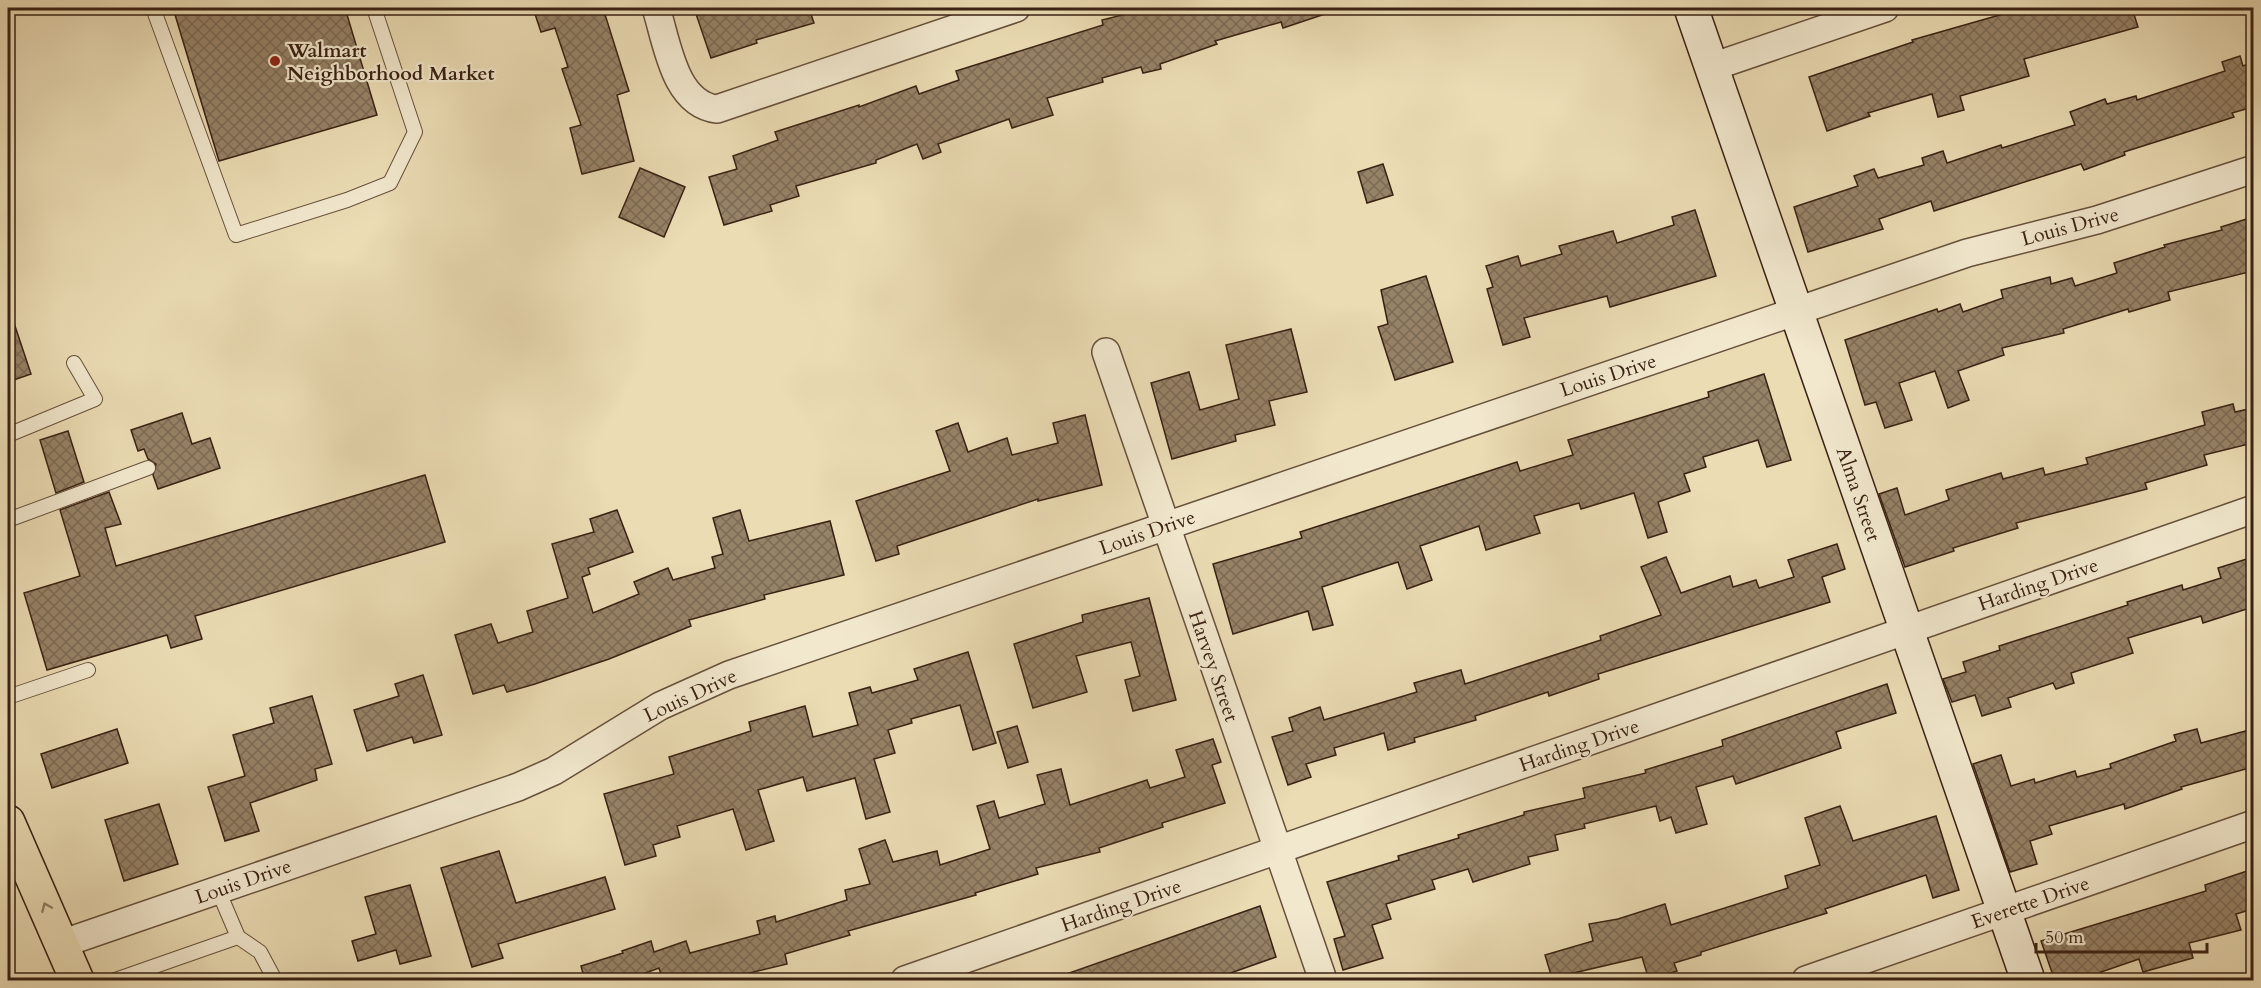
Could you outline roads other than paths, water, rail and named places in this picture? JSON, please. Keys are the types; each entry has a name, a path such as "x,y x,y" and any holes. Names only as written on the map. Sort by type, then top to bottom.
{"main road":[{"path":"8,822 77,981"}],"street":[{"path":"656,8 681,85 698,104 717,109 1016,8"},
{"name":"Alma Street","path":"1691,8 2002,912 2028,981"},
{"path":"1712,67 1885,8"},
{"name":"Louis Drive","path":"61,944 518,787 554,771 660,706 729,675 1967,253 2097,220 2253,169"},
{"name":"Harvey Street","path":"1106,352 1323,981"},
{"name":"Harding Drive","path":"905,981 2253,509"},
{"name":"Everette Drive","path":"1806,981 2253,824"}],"lane":[{"path":"153,8 236,236 347,200 390,183 415,132 374,8"},
{"path":"8,435 95,399 74,363"},
{"path":"8,520 148,468"},
{"path":"8,697 88,670"},
{"path":"218,890 238,937 260,952 275,981"},
{"path":"115,981 238,937"}],"place":[{"name":"Walmart Neighborhood Market","path":"275,61"}]}
